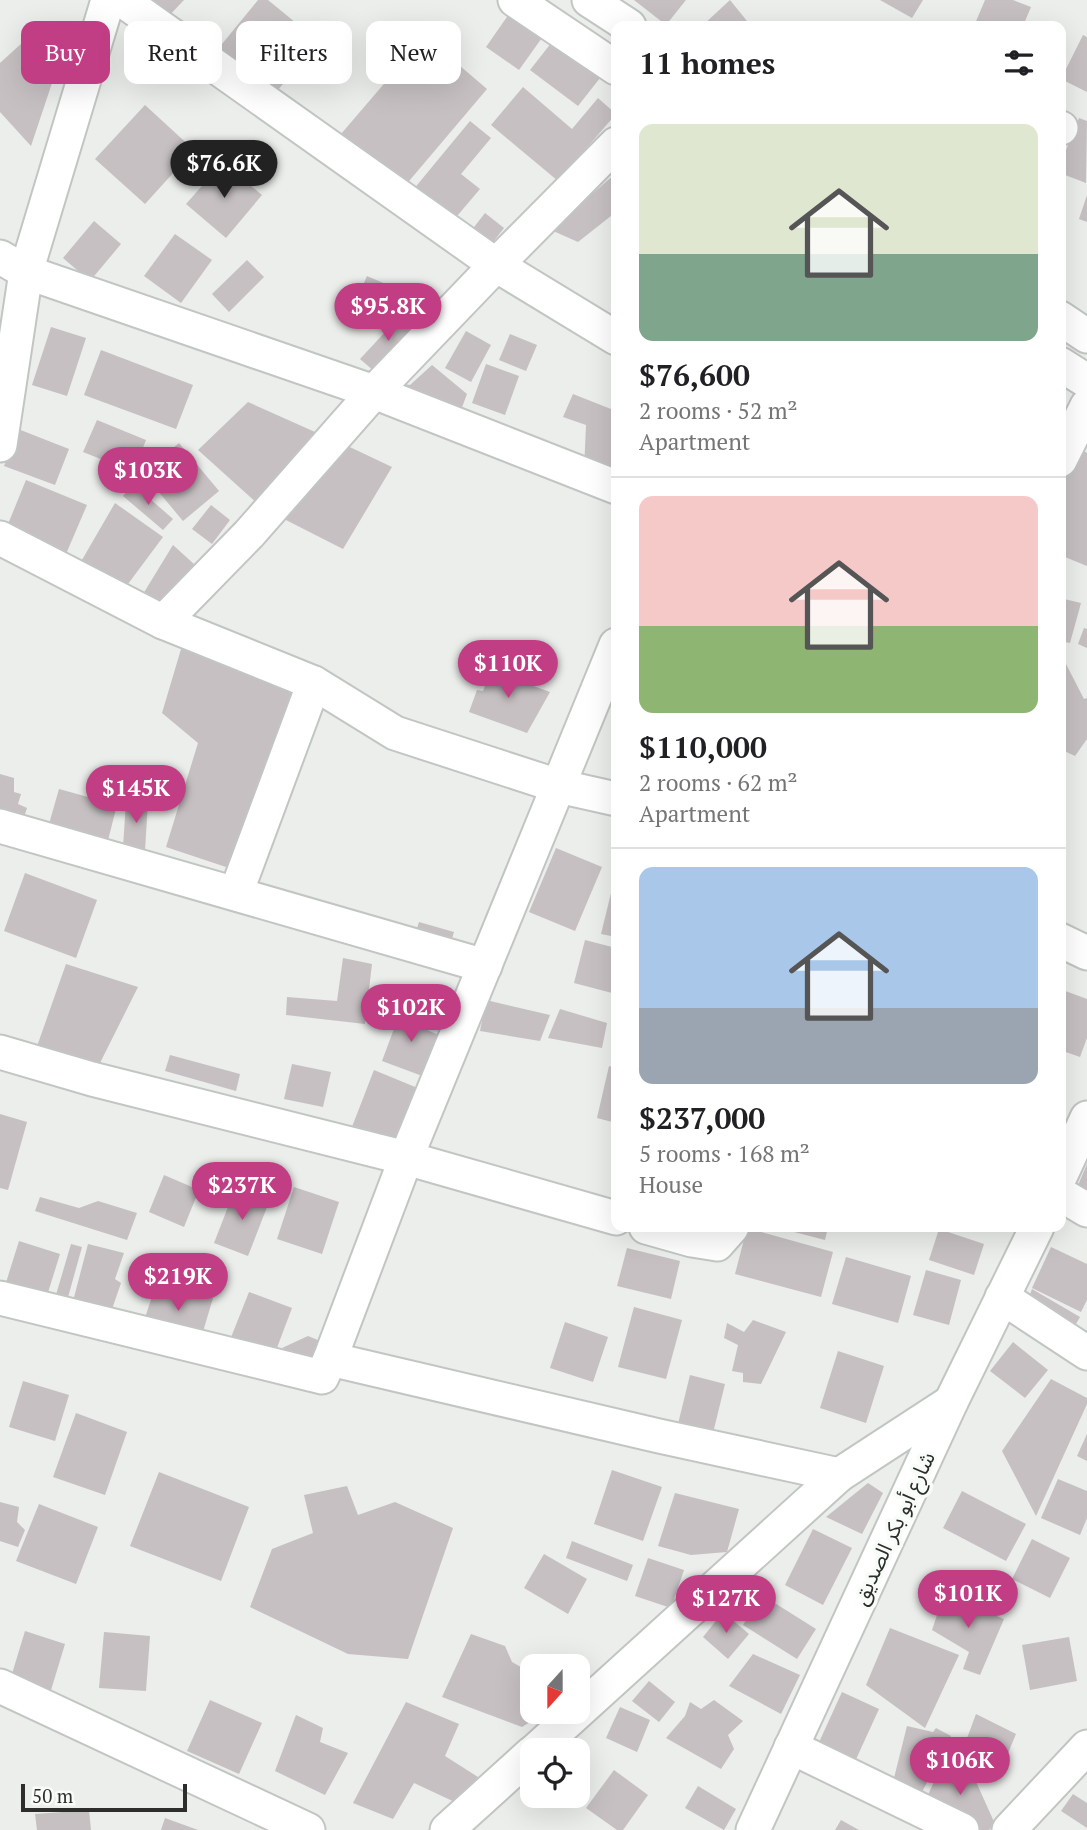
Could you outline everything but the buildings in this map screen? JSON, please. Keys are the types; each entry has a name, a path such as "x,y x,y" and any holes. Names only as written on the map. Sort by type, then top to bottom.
{"street":[{"path":"0,445 13,264 108,0"},
{"path":"122,0 496,265 611,335"},
{"path":"515,0 611,65"},
{"path":"589,0 621,21"},
{"path":"163,622 249,534 374,392 611,149"},
{"path":"13,264 374,392 611,485"},
{"path":"1066,322 1087,336"},
{"path":"1066,368 1087,381"},
{"path":"1066,448 1087,406"},
{"path":"0,538 163,622 314,683 395,733 558,786 611,798"},
{"path":"0,1298 322,1377 406,1157 611,657"},
{"path":"236,893 314,683"},
{"path":"0,826 485,966"},
{"path":"1066,943 1087,953"},
{"path":"0,1052 92,1079 406,1157 611,1217"},
{"path":"1066,1164 1087,1118"},
{"path":"1066,1198 1087,1210"},
{"path":"664,1232 717,1244 728,1232"},
{"name":"شارع أبو بكر الصديق","path":"753,1830 951,1402 1034,1232"},
{"path":"1002,1297 1087,1353"},
{"path":"330,1359 839,1475"},
{"path":"549,1738 839,1475 951,1402"},
{"path":"0,1686 308,1830"},
{"path":"791,1747 962,1830"},
{"path":"1009,1830 1087,1747"},
{"path":"447,1830 520,1765"}]}
